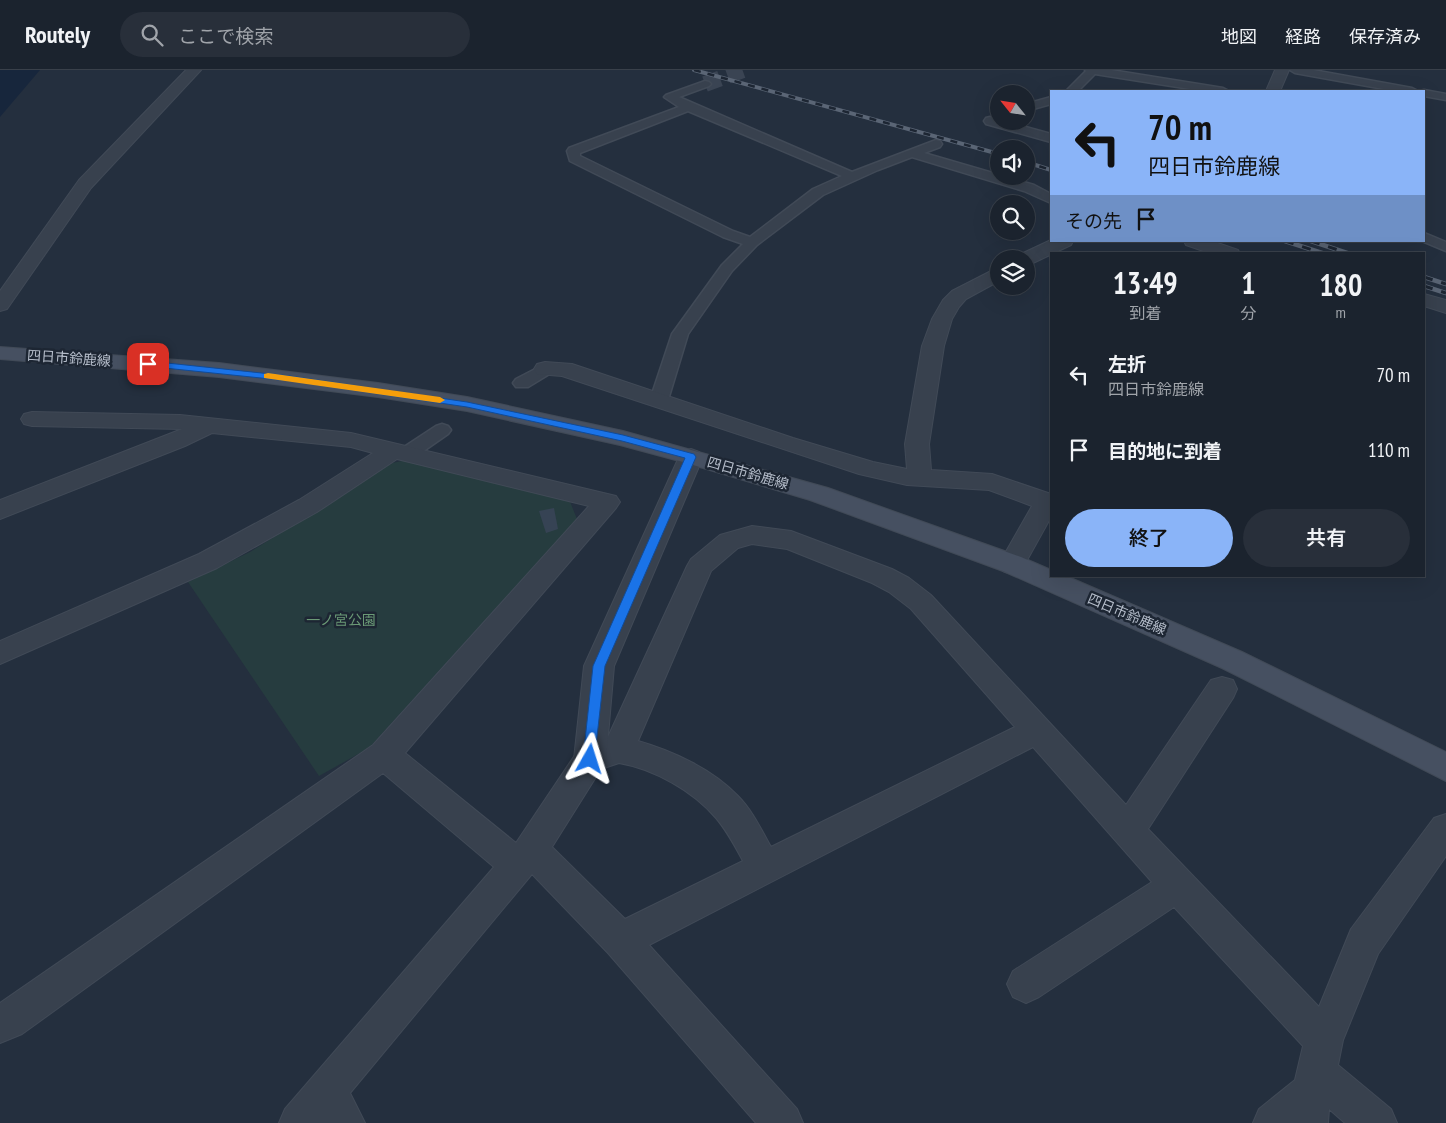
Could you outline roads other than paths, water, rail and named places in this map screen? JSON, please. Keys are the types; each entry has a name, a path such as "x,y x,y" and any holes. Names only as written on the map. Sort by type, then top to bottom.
{"main road":[{"name":"四日市鈴鹿線","path":"0,353 219,370 378,390 487,409 623,438 691,457 820,494 1012,564 1232,660 1446,767"}],"street":[{"path":"0,305 85,184 194,70"},
{"path":"1273,90 1282,70"},
{"path":"1035,255 1062,242"},
{"path":"1196,242 1225,252"},
{"path":"920,478 917,444 933,346 942,319 950,304 959,294 990,278"},
{"path":"1425,300 1446,307"},
{"path":"545,369 564,369 776,441 902,478 960,479 992,482 1047,502 1012,564"},
{"path":"0,1024 384,755 607,502 351,440 180,422 32,419"},
{"path":"0,510 177,441 208,426"},
{"path":"0,653 208,561 401,452"},
{"path":"604,754 599,666 691,457"},
{"path":"299,1123 336,1107 604,754 700,566 729,541 752,535 791,540 882,576 899,585 921,602 1177,885 1315,1082 1378,1123"},
{"path":"1128,831 1222,689"},
{"path":"621,940 764,866 1036,731"},
{"path":"604,754 650,758 696,782 720,799 733,815 764,866"},
{"path":"384,755 525,858 621,940 783,1123"},
{"path":"1273,1123 1315,1082 1364,942 1446,829"},
{"path":"1026,984 1177,885"}],"lane":[{"path":"1072,90 1078,86 1091,70 1217,90"},
{"path":"1295,70 1406,90"},
{"path":"706,84 670,97 688,107 852,176"},
{"path":"1425,94 1446,97"},
{"path":"1035,105 1050,100"},
{"path":"688,107 573,151 574,158 728,234 752,242"},
{"path":"1025,130 1050,138"},
{"path":"659,400 680,334 727,268 752,242 811,196 852,176 936,144"},
{"path":"912,153 1029,188 1050,198"},
{"path":"1425,237 1446,246"},
{"path":"522,384 545,369"},
{"path":"401,452 442,430"}],"water":[{"path":"0,70 40,70 0,117"}],"tunnel":[{"path":"705,84 743,70"}],"railway":[{"path":"694,70 990,152"},
{"path":"1035,165 1050,170"},
{"path":"1288,242 1319,252"},
{"path":"1314,242 1344,252"},
{"path":"1425,277 1446,284"},
{"path":"1425,286 1446,293"}],"park label":[{"name":"一ノ宮公園","path":"341,620"}]}
